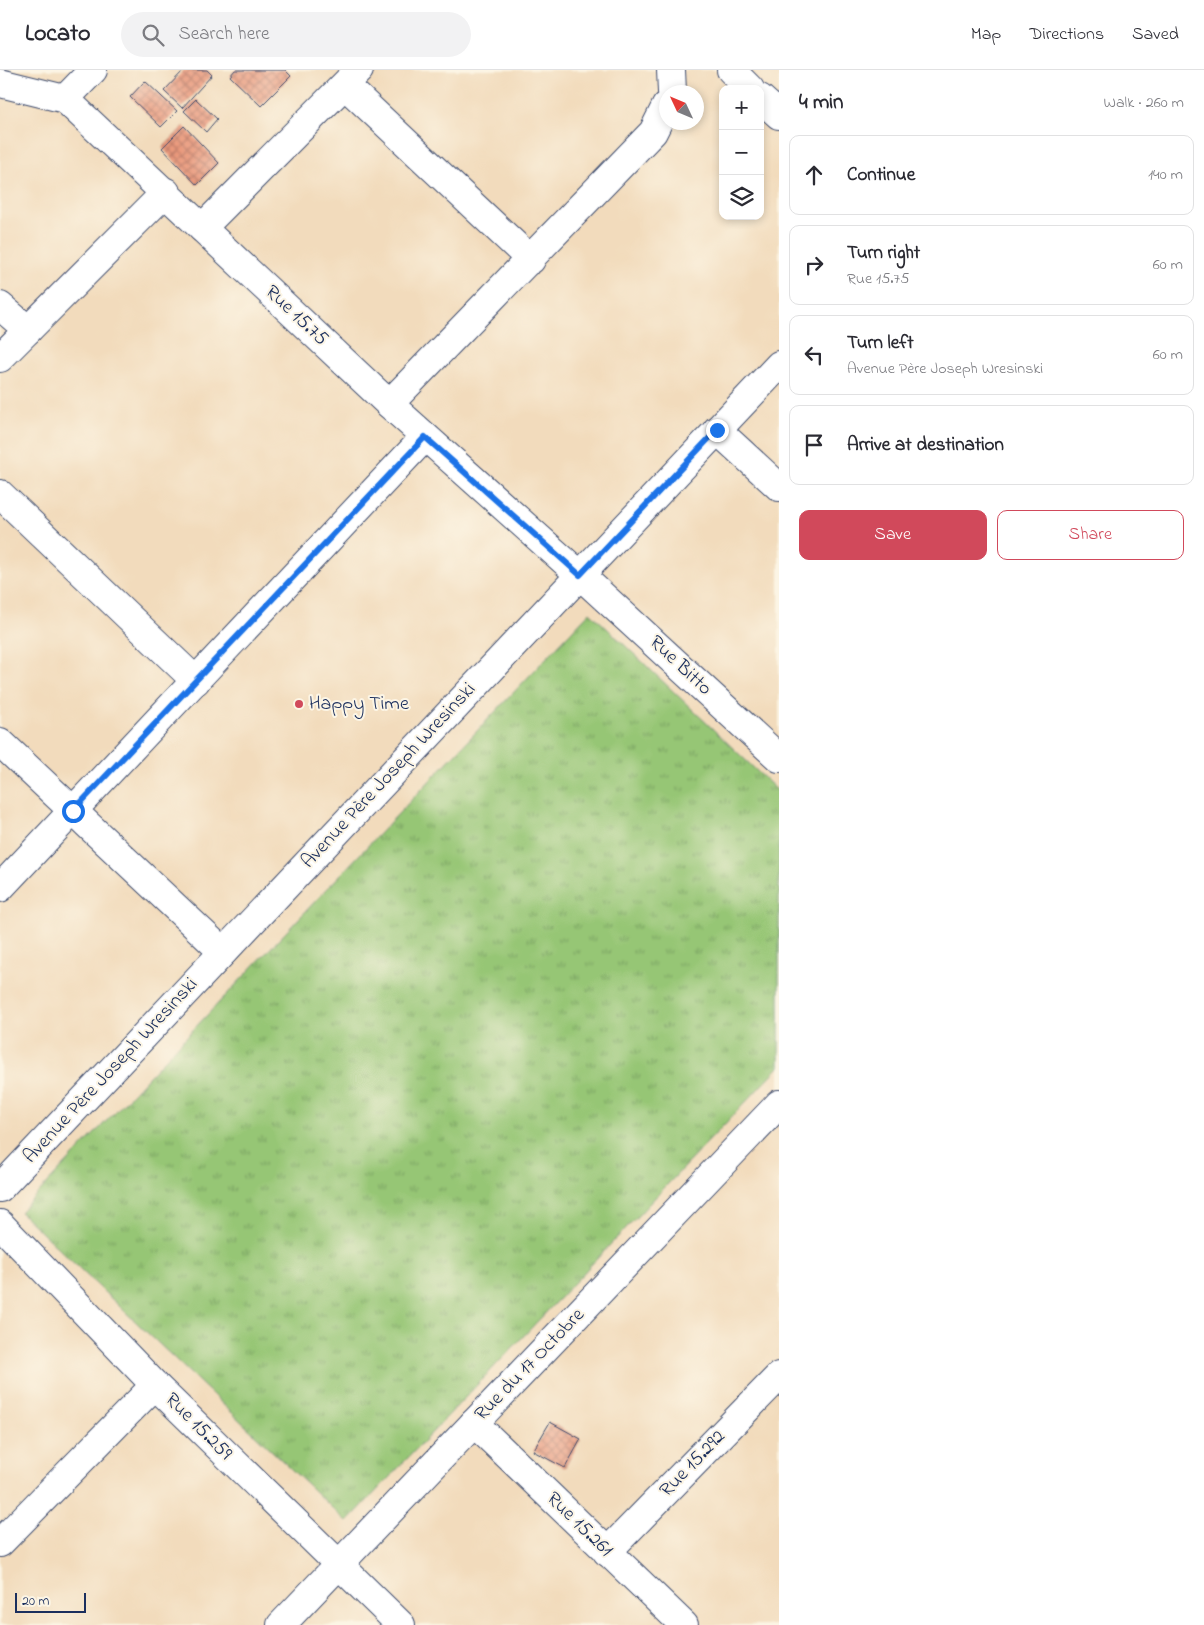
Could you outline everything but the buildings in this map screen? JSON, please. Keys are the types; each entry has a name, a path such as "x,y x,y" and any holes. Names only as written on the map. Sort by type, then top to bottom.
{"street":[{"path":"64,99 93,70"},
{"path":"671,70 672,85"},
{"path":"731,70 746,85"},
{"path":"202,228 352,78 531,260"},
{"name":"Rue 15.75","path":"0,83 64,99 166,192 425,437 580,575"},
{"path":"764,102 779,115"},
{"path":"390,404 531,260 652,132 659,119"},
{"path":"0,358 166,192"},
{"path":"0,306 28,330"},
{"name":"Avenue Père Joseph Wresinski","path":"0,1188 779,365"},
{"path":"717,430 779,487"},
{"path":"0,888 425,437"},
{"path":"0,494 196,681"},
{"name":"Rue Bitto","path":"580,575 779,758"},
{"path":"0,742 223,952"},
{"name":"Rue du 17 Octobre","path":"282,1625 779,1104"},
{"name":"Rue 15.259","path":"0,1224 155,1385 401,1625"},
{"name":"Rue 15.292","path":"607,1552 779,1376"},
{"path":"5,1527 155,1385"},
{"name":"Rue 15.261","path":"474,1423 684,1625"}],"green space":[{"path":"590,612 779,792 779,1067 347,1522 20,1212"}],"place":[{"name":"Happy Time","path":"299,704"}],"route":[{"path":"73,811 425,437 580,575 717,430"}]}
